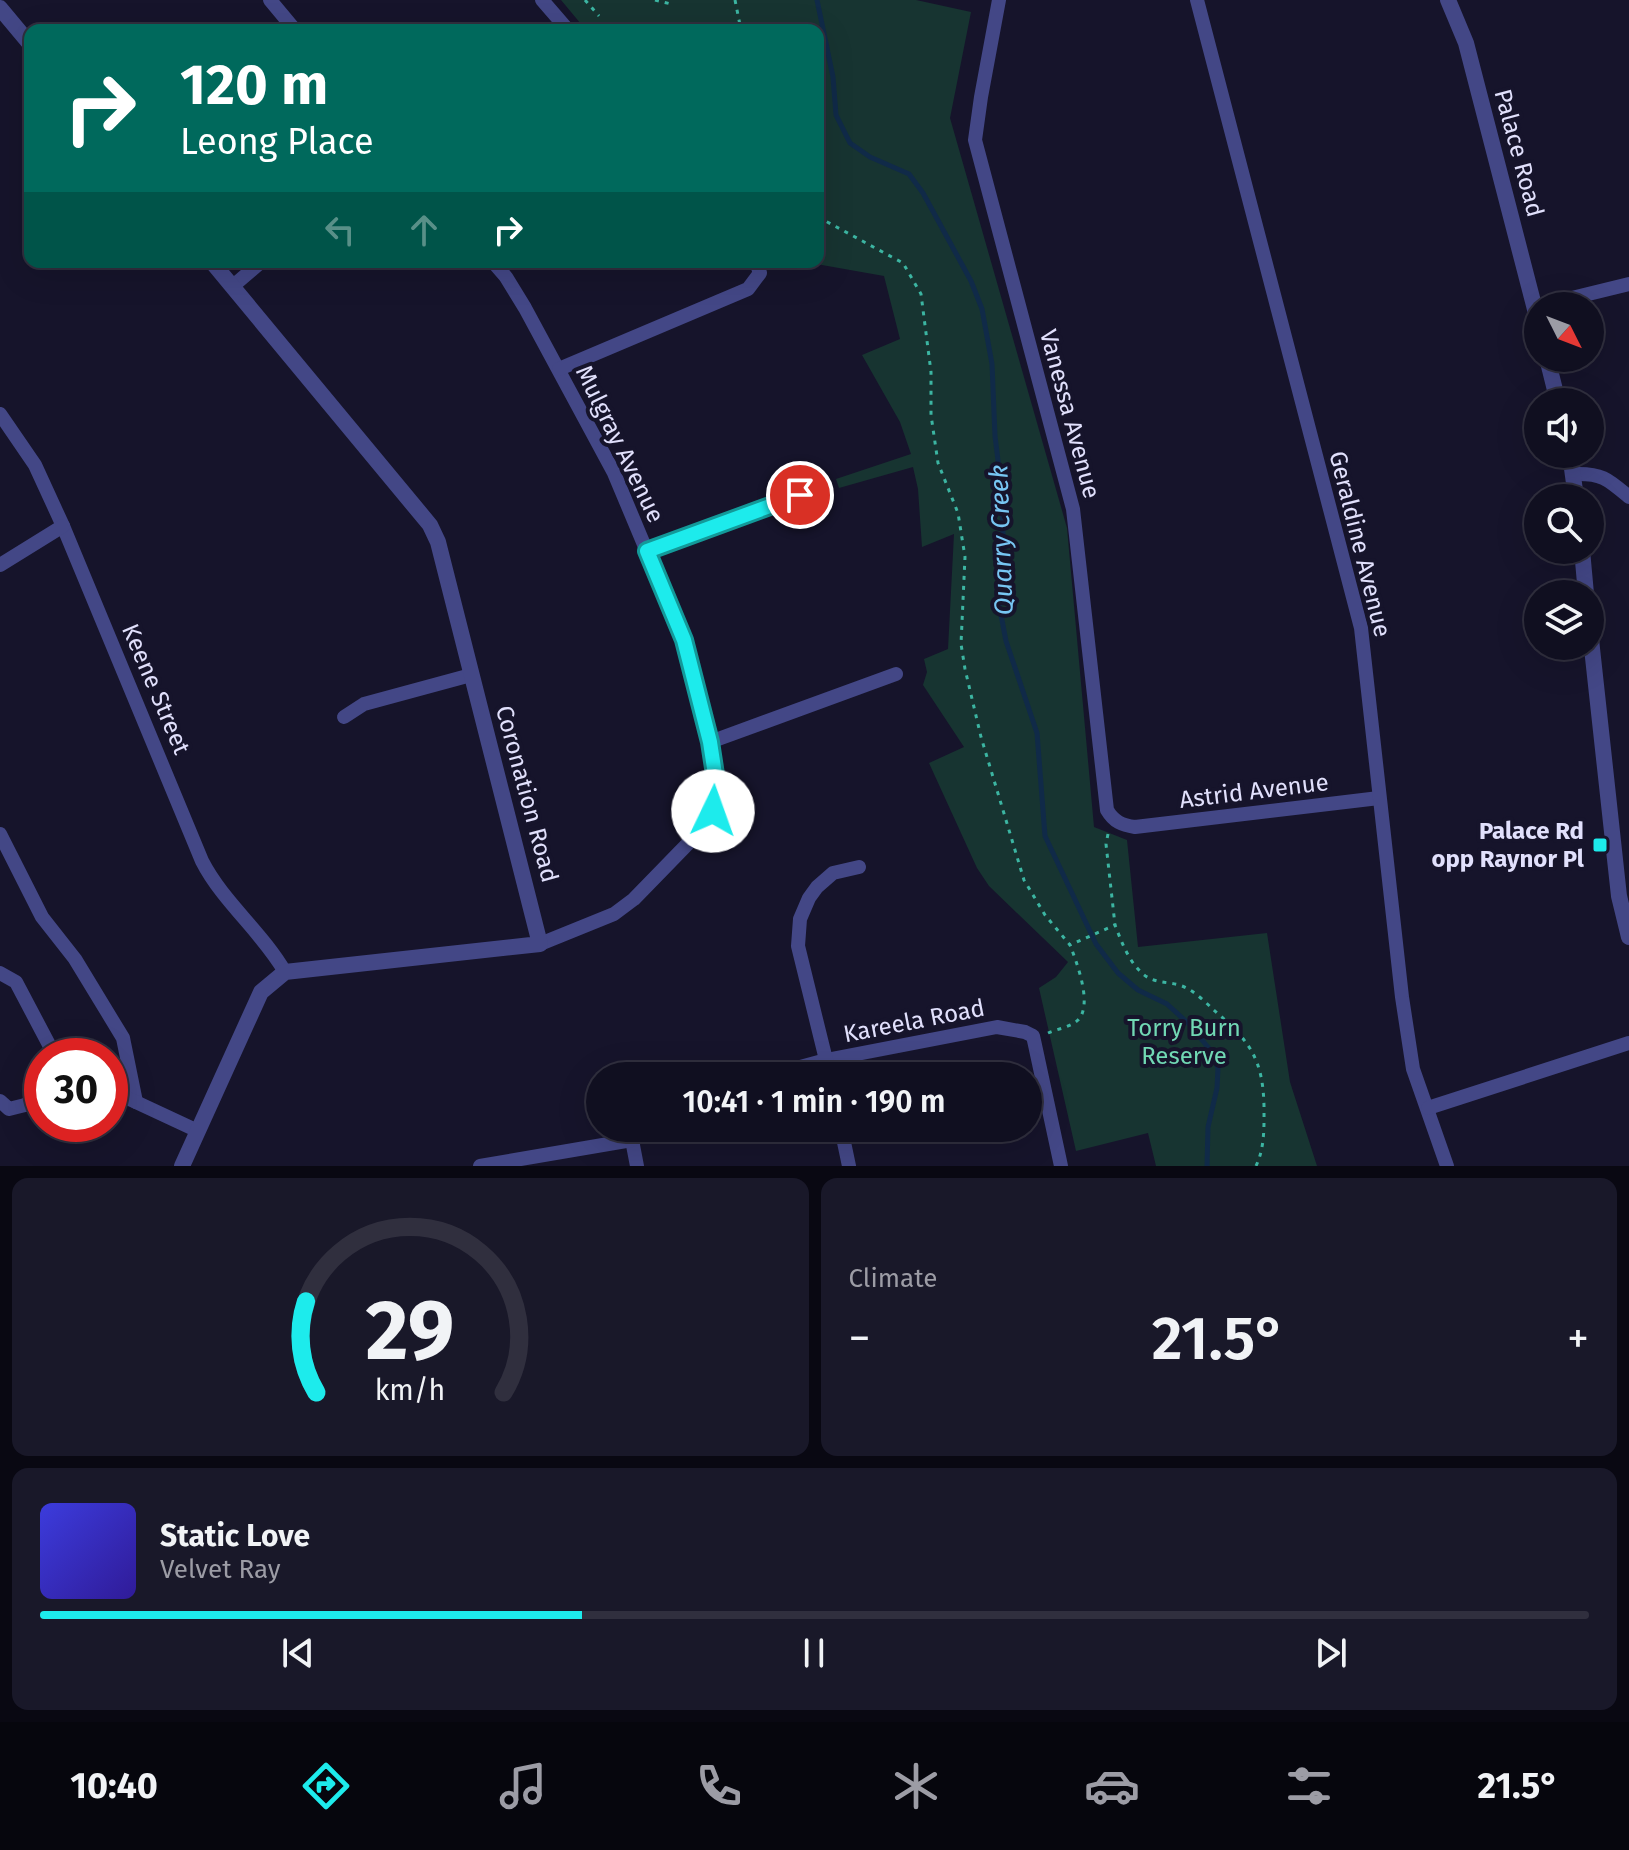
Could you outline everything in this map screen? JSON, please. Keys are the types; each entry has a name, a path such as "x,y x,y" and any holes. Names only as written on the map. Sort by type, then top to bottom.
{"street":[{"path":"270,0 290,24"},
{"path":"542,0 563,24"},
{"name":"Vanessa Avenue","path":"999,0 975,140 1073,509 1098,741 1107,810 1112,819"},
{"name":"Geraldine Avenue","path":"1197,0 1361,628 1402,997 1413,1069 1447,1166"},
{"name":"Palace Road","path":"1448,0 1466,43 1530,292"},
{"path":"0,8 24,37"},
{"name":"Coronation Road","path":"217,268 430,525 442,555 540,944"},
{"path":"233,286 254,268"},
{"name":"Mulgray Avenue","path":"498,268 559,369 614,473 684,640 710,742 716,795 713,811 697,835 634,899 614,914 540,944"},
{"path":"559,369 748,289 760,273 758,268"},
{"path":"1604,292 1629,284"},
{"name":"Keene Street","path":"0,414 35,465 63,526 202,861 214,882 285,972"},
{"path":"1573,468 1575,484"},
{"path":"1574,474 1594,474 1606,478 1629,497"},
{"path":"647,551 800,495"},
{"path":"0,565 63,526"},
{"path":"1594,660 1629,937"},
{"path":"710,742 896,674"},
{"path":"344,717 364,704 471,675"},
{"name":"Astrid Avenue","path":"1112,819 1135,827 1379,798"},
{"path":"0,834 42,917 75,959 123,1038 136,1102"},
{"path":"826,1060 798,946 800,919 817,887 833,873 859,867"},
{"path":"182,1166 261,992 285,972 540,944"},
{"path":"0,973 16,982 46,1038"},
{"name":"Kareela Road","path":"818,1062 997,1027 1033,1036"},
{"path":"1033,1036 1061,1166"},
{"path":"1428,1108 1629,1043"},
{"path":"128,1098 198,1131"},
{"path":"0,1101 9,1109 24,1105"},
{"path":"480,1166 620,1142"},
{"path":"632,1142 637,1166"},
{"path":"844,1142 849,1166"}],"path":[{"path":"585,0 599,16"},
{"path":"589,5 597,0"},
{"path":"655,0 671,4"},
{"path":"735,0 740,24"},
{"path":"824,220 903,263 921,294 938,463 958,513 965,557 961,644 965,669 985,751 1024,880 1045,915 1070,945 1081,980 1083,1013 1076,1023 1033,1036"},
{"path":"1112,819 1106,844 1115,925 1124,950 1143,974 1154,981 1184,987 1197,995 1250,1044 1262,1077 1264,1097 1265,1135 1256,1166"},
{"path":"1070,945 1115,925"}],"green space":[{"name":"Torry Burn Reserve","path":"561,0 916,0 971,12 950,118 1067,528 1094,827 1127,840 1138,947 1267,933 1290,1082 1317,1166 1156,1166 1148,1133 1076,1151 1039,988 1056,977 1068,962 989,886 977,868 929,763 964,747 923,685 927,672 924,659 948,649 954,534 922,547 918,489 913,467 839,488 836,479 911,454 900,422 862,355 900,339 884,276 824,265 824,24 581,24"}],"waterway":[{"name":"Quarry Creek","path":"817,0 822,24"},
{"name":"Quarry Creek","path":"824,34 833,77 836,115 850,143 870,157 909,174 923,193 971,281 982,309 992,364 1001,485 1003,534 997,594 1006,641 1037,733 1045,836 1096,944 1118,973 1138,990 1167,1004 1190,1025 1211,1051 1218,1068 1208,1127 1207,1166"}],"place":[{"name":"Palace Rd opp Raynor Pl","path":"1600,845"}],"route":[{"path":"713,811 716,781 710,742 684,640 647,551 800,495"}]}
